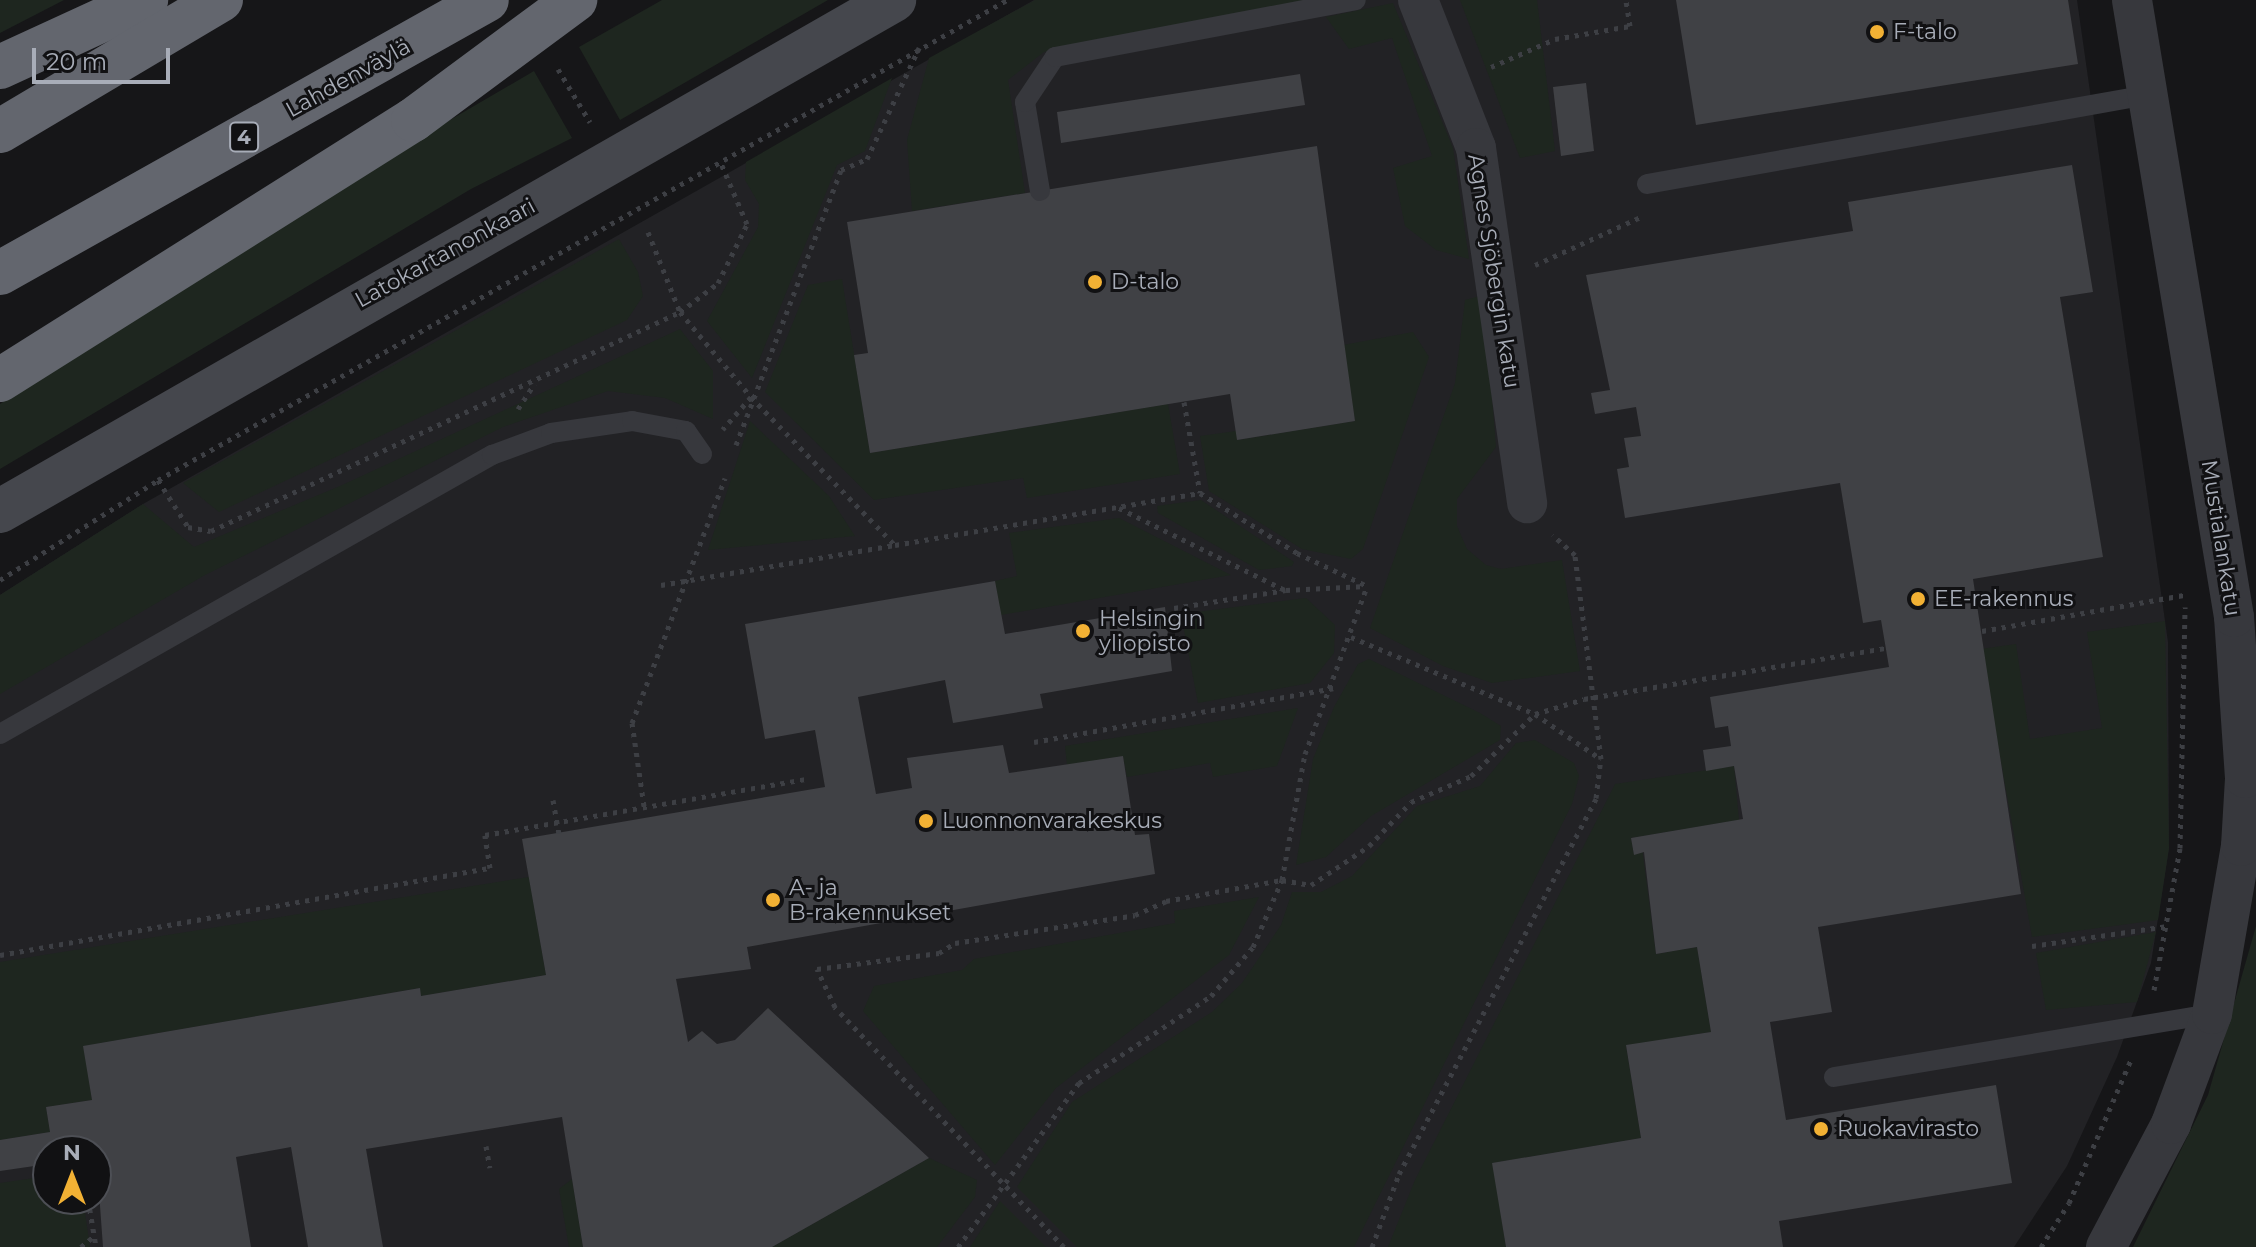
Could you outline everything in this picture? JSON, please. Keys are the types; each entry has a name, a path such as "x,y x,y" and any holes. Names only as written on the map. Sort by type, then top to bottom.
{"highway":[{"path":"0,67 146,0"},
{"path":"0,131 221,0"},
{"name":"Lahdenväylä","path":"0,273 487,0"},
{"path":"0,380 413,120 575,0"}],"street":[{"name":"Latokartanonkaari","path":"0,511 894,0"},
{"name":"Agnes Sjöbergin katu","path":"1418,0 1476,148 1498,275 1527,503"},
{"name":"Mustialankatu","path":"2106,1247 2171,1124 2212,1014 2241,846 2242,697 2234,617 2132,0"}],"lane":[{"path":"1040,191 1025,102 1055,57 1356,0"},
{"path":"1647,184 2147,95"},
{"path":"0,734 492,455 551,433 632,421 686,431 702,454"},
{"path":"1834,1077 2212,1014"}],"path":[{"path":"0,580 158,480 1007,0"},
{"path":"1450,82 1555,39 1630,26 1626,0"},
{"path":"733,456 751,397 841,170 867,159 919,48"},
{"path":"556,65 590,122"},
{"path":"158,480 188,527 211,531 680,312 718,283 747,224 720,161"},
{"path":"1498,275 1643,217 1647,184"},
{"path":"648,232 680,312 751,397 895,545"},
{"path":"702,454 751,397"},
{"path":"1184,402 1200,493"},
{"path":"644,806 632,723 688,584 728,470"},
{"path":"661,585 688,584 1200,493 1297,553 1367,586"},
{"path":"1372,1247 1399,1174 1596,798 1601,759 1575,555 1527,503"},
{"path":"1119,508 1286,590"},
{"path":"2041,1247 2069,1203 2144,1025 2168,926 2180,848 2182,580"},
{"path":"1174,608 1286,590 1367,586"},
{"path":"958,1247 1079,1083 1211,996 1253,947 1282,880 1305,754 1334,688 1367,586"},
{"path":"1982,631 2184,595"},
{"path":"1351,637 1535,714 1601,759"},
{"path":"1064,1247 835,1007 817,969 939,953 955,943 1135,915 1166,901 1282,880 1311,885 1333,875 1411,802 1471,776 1535,714 1595,697 1885,648"},
{"path":"1034,742 1334,688"},
{"path":"0,955 490,868 485,835 805,779"},
{"path":"553,800 559,833"},
{"path":"2032,946 2168,926"},
{"path":"486,1146 490,1168"},
{"path":"91,1215 96,1247"},
{"path":"81,1247 95,1236"}],"shaded area":[{"path":"0,0 64,0 0,33"},
{"path":"662,0 828,0 620,120 579,47"},
{"name":"Helsingin yliopisto","path":"1034,0 2077,0 2168,642 2169,848 2151,963 2117,1057 2067,1166 2014,1247 0,1247 0,595 143,504"},
{"path":"1035,0 1318,0 1044,52 1008,80 1025,193 912,211 907,140 929,58"},
{"path":"1460,0 1537,0 1555,151 1520,158"},
{"path":"1393,3 1453,148 1469,259 1436,250 1405,226 1393,168 1432,156 1392,38 1349,49 1326,17"},
{"path":"534,71 572,138 471,189 0,469 0,404 210,260"},
{"path":"892,78 865,151 837,165 752,378 707,321 758,227 759,204 745,180 746,162"},
{"path":"619,239 638,272 643,296 627,320 219,512 183,483"},
{"path":"842,279 870,453 1168,404 1180,474 1027,498 1023,478 874,500 765,392 808,285"},
{"path":"1484,295 1496,447 1457,499 1457,526 1467,549 1486,565 1501,569 1562,560 1580,671 1492,683 1443,666 1370,628 1455,383 1465,300"},
{"path":"680,329 713,371 713,419 665,398 608,391 503,427 205,575 0,694 0,595 143,504 194,547 340,486"},
{"path":"1413,332 1429,357 1363,549 1351,559 1302,549 1209,491 1200,436 1236,431 1238,440 1355,421 1343,345"},
{"path":"750,421 829,496 855,536 708,550"},
{"path":"1201,500 1294,562 1292,566 1259,570 1158,513 1157,506"},
{"path":"1119,518 1231,575 1001,615 995,581 1017,576 1009,533"},
{"path":"1306,598 1335,625 1334,653 1310,683 1198,703 1181,614"},
{"path":"2165,621 2169,848 2158,920 2032,937 1981,649 2016,644 2030,739 2102,728 2087,632"},
{"path":"1369,659 1480,713 1501,726 1500,740 1371,816 1326,857 1296,865 1313,759 1334,707 1358,664"},
{"path":"1298,708 1277,766 1213,777 1210,763 1127,777 1123,756 1067,765 1065,746"},
{"path":"1535,740 1574,763 1579,776 1572,804 1354,1247 1077,1247 1017,1187 1072,1102 1212,1012 1242,983 1281,925 1292,892 1321,892 1352,876 1417,806 1480,786 1516,743"},
{"path":"1734,766 1739,820 1631,838 1634,854 1642,848 1656,954 1697,947 1711,1032 1626,1046 1641,1138 1493,1163 1506,1247 1388,1247 1415,1180 1615,784"},
{"path":"529,877 546,975 421,996 419,988 84,1046 92,1100 46,1107 50,1132 0,1140 0,962"},
{"path":"1259,897 1229,955 1056,1088 995,1165 863,1011 874,986 962,970 974,959 1175,923 1174,911"},
{"path":"2256,926 2256,1247 2133,1247 2208,1095"},
{"path":"2156,932 2137,1002 2046,1010 2036,953"},
{"path":"929,1158 977,1180 975,1197 937,1247 772,1247"},
{"path":"32,1178 32,1215 85,1215 90,1247 0,1247 0,1183"},
{"path":"572,1179 583,1247 569,1247 559,1189"},
{"path":"1000,1201 1046,1247 970,1247"}],"building":[{"name":"F-talo","path":"1676,0 2068,0 2078,64 1696,125"},
{"path":"1300,74 1305,105 1061,143 1057,112"},
{"path":"1586,83 1594,151 1561,156 1553,87"},
{"name":"D-talo","path":"1317,146 1355,421 1237,440 1230,394 870,453 854,355 868,353 847,222"},
{"name":"EE-rakennus","path":"2072,165 2093,292 2060,297 2103,557 1973,579 2021,894 1818,927 1832,1012 1770,1022 1786,1120 1996,1085 2012,1183 1779,1221 1783,1247 1506,1247 1492,1163 1641,1138 1626,1045 1711,1032 1697,947 1656,954 1644,852 1634,855 1631,838 1743,819 1734,766 1706,771 1703,750 1731,746 1728,726 1715,728 1710,697 1889,667 1881,620 1863,623 1840,483 1625,518 1617,469 1629,467 1624,438 1641,436 1636,407 1595,414 1591,393 1610,390 1586,275 1853,231 1848,202"},
{"name":"A- ja B-rakennukset","path":"995,581 1005,634 1165,607 1172,671 1040,694 1043,708 953,723 945,680 858,697 876,794 912,788 907,758 1003,745 1009,773 1123,756 1135,835 1149,834 1155,874 747,947 751,969 676,979 688,1042 702,1031 717,1044 735,1040 768,1008 929,1158 772,1247 583,1247 562,1117 366,1149 383,1247 308,1247 291,1147 236,1157 251,1247 103,1247 101,1215 112,1215 112,1135 32,1135 32,1166 0,1171 0,1140 50,1132 46,1107 92,1100 83,1046 420,988 421,996 546,975 522,839 825,787 815,730 765,739 745,624"}],"place":[{"name":"F-talo","path":"1877,32"},
{"name":"D-talo","path":"1095,282"},
{"name":"EE-rakennus","path":"1918,599"},
{"name":"Helsingin yliopisto","path":"1083,631"},
{"name":"Luonnonvarakeskus","path":"926,821"},
{"name":"A- ja B-rakennukset","path":"773,900"},
{"name":"Ruokavirasto","path":"1821,1129"}]}
